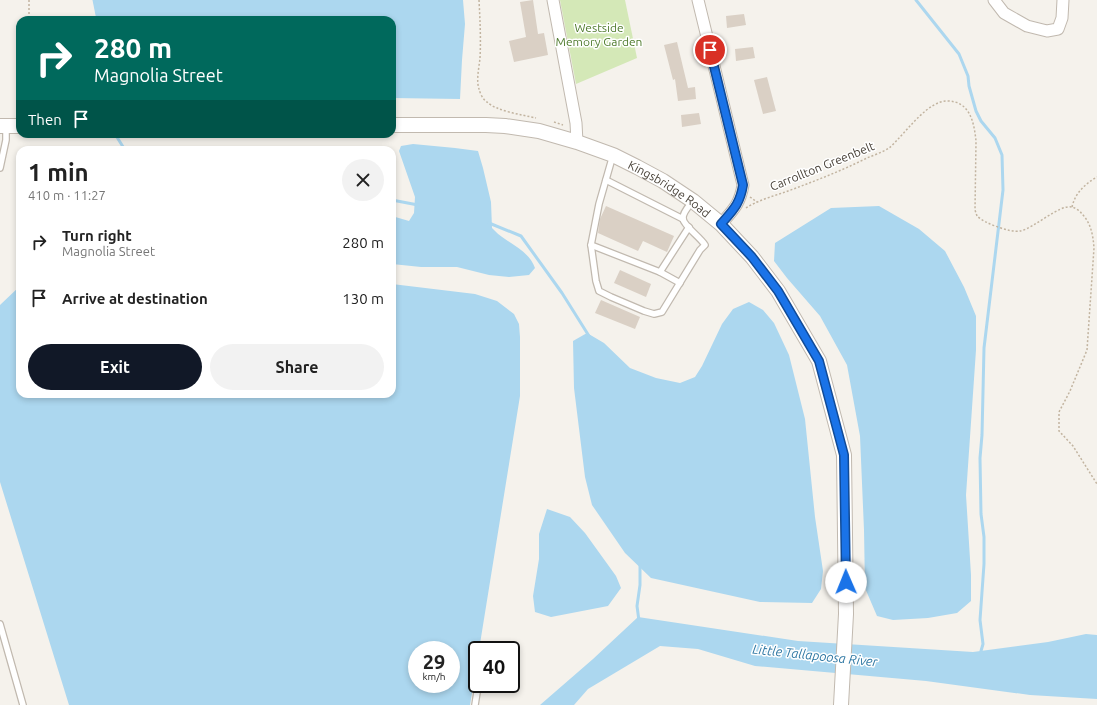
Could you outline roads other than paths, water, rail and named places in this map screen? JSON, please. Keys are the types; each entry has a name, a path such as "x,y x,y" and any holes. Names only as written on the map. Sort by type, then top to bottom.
{"street":[{"path":"553,0 576,123 577,142"},
{"path":"698,0 743,185 742,195 738,203 721,224"},
{"path":"994,0 1004,13 1027,26 1047,31 1058,29 1062,18 1063,0"},
{"name":"Kingsbridge Road","path":"396,125 505,126 539,131 577,142 613,156 663,181 693,201 721,224 752,257 778,291 819,361 844,455 846,614 841,705"},
{"path":"3,126 16,126"}],"lane":[{"path":"0,168 6,140 3,126"},
{"path":"606,180 683,219 685,223 702,240 704,245 662,312 654,314 644,311 611,298 599,291 596,281 591,246 598,211 606,180 613,156"},
{"path":"683,219 684,214 693,201"},
{"path":"660,272 689,227"},
{"path":"591,246 660,272 680,282"},
{"path":"0,624 23,705"},
{"path":"475,705 477,693"}],"water":[{"path":"94,0 463,0 465,24 460,99 396,98 396,16 97,16"},
{"path":"413,144 478,151 491,202 492,228 501,237 523,251 530,259 535,268 529,275 509,277 489,275 457,267 421,267 396,264 396,217 409,221 414,213 415,197 399,151 401,146"},
{"path":"879,206 919,229 945,251 964,287 976,316 976,350 966,495 971,575 971,601 957,613 928,618 893,620 877,616 865,588 860,436 847,365 820,316 774,261 775,243 831,208"},
{"path":"396,284 475,294 497,301 514,314 519,324 520,396 480,641 468,641 468,693 472,693 470,705 69,705 0,482 0,305 16,290 16,398 396,398"},
{"path":"749,302 763,310 774,323 789,355 805,419 815,517 823,571 821,589 812,603 760,602 651,578 625,553 592,505 585,477 574,388 573,341 587,333 604,343 630,368 656,378 680,383 695,377 702,366 722,324 733,309"},
{"path":"547,509 570,517 585,533 616,576 621,588 608,606 551,617 535,612 533,596 539,559 539,534"},
{"name":"Little Tallapoosa River","path":"638,617 798,641 973,652 1048,642 1086,634 1097,635 1097,699 1030,695 926,681 755,666 698,649 660,646 588,689 574,705 540,705"}],"waterway":[{"path":"94,0 97,16"},
{"path":"916,0 959,54 968,76 969,86 976,111 981,121 995,138 1002,155 1003,190 984,348 980,458 981,514 984,537 984,564 980,620 983,644 981,651 982,655"},
{"path":"118,138 122,146"},
{"path":"396,201 418,205"},
{"path":"489,223 521,236 562,293 589,336"},
{"path":"639,621 637,606 640,585 640,563"}],"park label":[{"name":"Westside Memory Garden","path":"599,34"}]}
